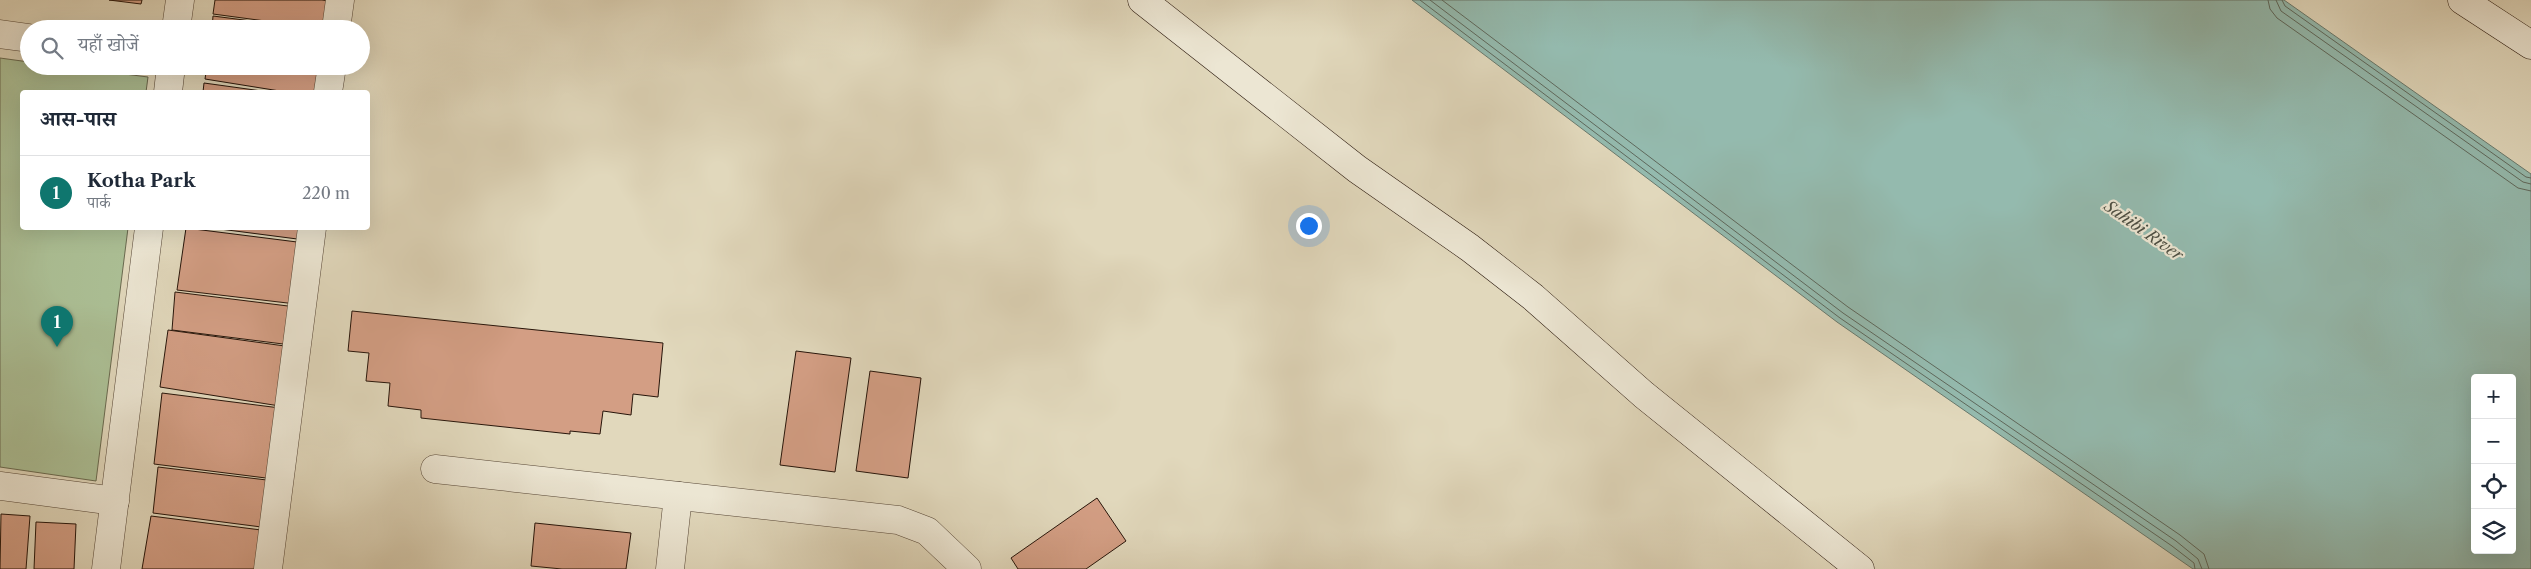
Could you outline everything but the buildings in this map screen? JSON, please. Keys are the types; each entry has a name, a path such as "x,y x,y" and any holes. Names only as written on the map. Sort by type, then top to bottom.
{"street":[{"path":"177,20 180,0"},
{"path":"337,20 340,0"},
{"path":"1142,0 1357,169 1470,248 1533,297 1644,395 1860,569"},
{"path":"2462,0 2531,46"},
{"path":"0,34 20,37"},
{"path":"168,90 170,75"},
{"path":"328,90 331,75"},
{"path":"106,569 149,230"},
{"path":"268,569 312,230"},
{"path":"435,469 898,520 926,531 967,569"},
{"path":"0,486 115,501"},
{"path":"670,569 678,496"}],"green space":[{"path":"0,58 20,61 20,75 132,75 148,77 146,90 20,90 20,230 128,230 96,481 0,467"}],"water":[{"name":"Sahibi River","path":"1412,0 2284,0 2531,174 2531,569 2193,569 1837,322"}],"place":[{"name":"Kotha Park","path":"57,347"}]}
